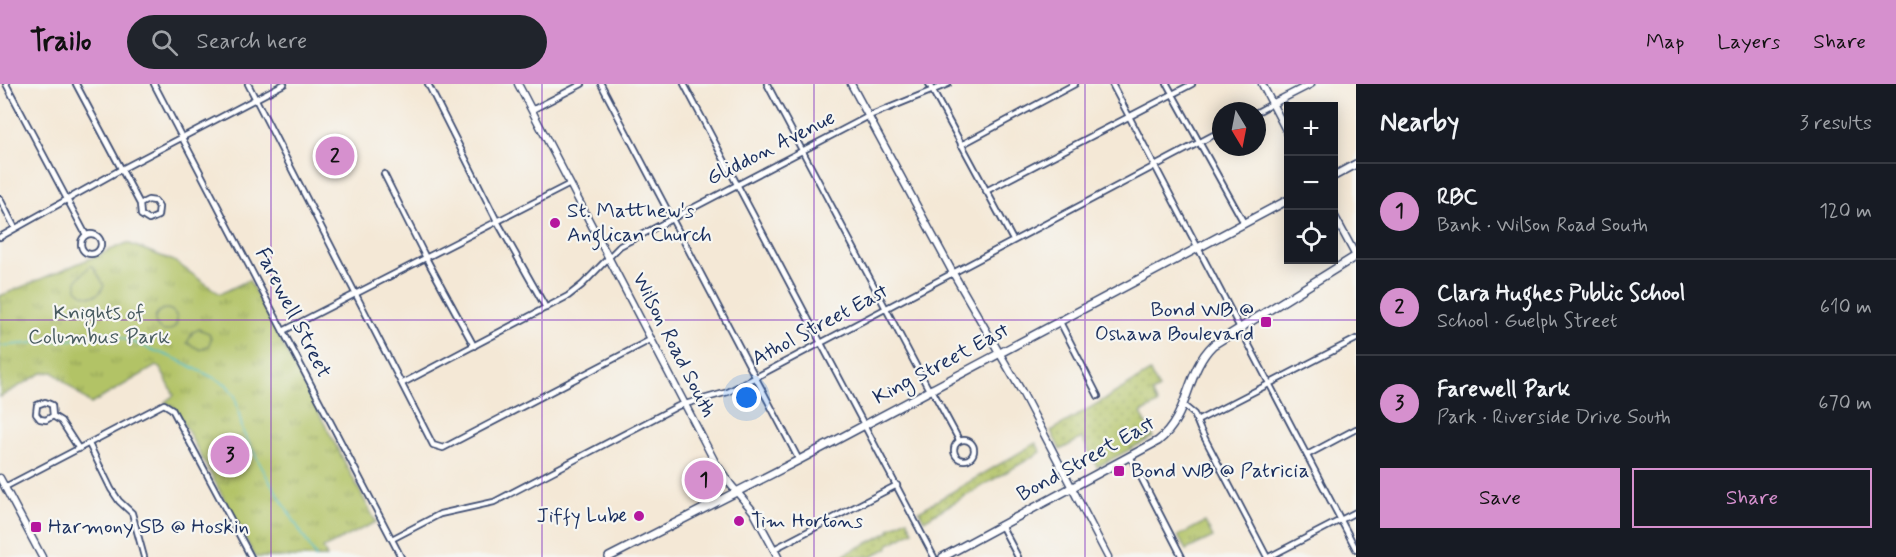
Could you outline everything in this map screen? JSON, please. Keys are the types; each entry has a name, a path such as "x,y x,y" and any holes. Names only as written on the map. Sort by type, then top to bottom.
{"main road":[{"name":"Wilson Road South","path":"518,84 715,462 736,492 753,510 778,557"},
{"path":"851,84 952,273 1022,392 1108,557"},
{"path":"1262,84 1284,126"},
{"path":"1272,104 1311,84"},
{"path":"1338,174 1356,165"},
{"name":"King Street East","path":"609,557 799,460 998,352 1284,202"},
{"path":"1338,222 1356,256"},
{"name":"Bond Street East","path":"944,557 1165,435 1175,424 1203,356 1213,345 1356,256"},
{"path":"0,478 42,557"}],"street":[{"path":"6,84 86,235"},
{"path":"76,84 140,204 143,218 152,220 158,216 159,207 155,201 148,200 140,204"},
{"name":"Farewell Street","path":"154,84 401,557"},
{"path":"248,84 433,445 443,448 652,339"},
{"path":"0,237 181,137 284,84"},
{"path":"428,84 497,221 546,308"},
{"path":"532,110 582,84"},
{"path":"601,84 799,460"},
{"path":"684,84 934,557"},
{"path":"767,84 959,440"},
{"path":"929,84 1014,240"},
{"name":"Gliddon Avenue","path":"403,383 576,291 620,246 893,104 948,84"},
{"path":"961,145 1075,84"},
{"path":"1112,84 1356,549"},
{"path":"1167,84 1244,223"},
{"path":"986,191 1192,84"},
{"path":"1266,107 1272,104"},
{"name":"Athol Street East","path":"392,539 440,514 494,502 686,404 722,394 755,378 1212,136"},
{"path":"384,174 474,346"},
{"path":"284,331 570,184"},
{"path":"0,199 15,228"},
{"path":"86,235 96,236 100,240 101,247 97,253 88,254 83,250 81,244 86,235"},
{"path":"1059,320 1098,396"},
{"path":"1197,421 1356,339"},
{"path":"50,403 54,408 53,416 46,420 40,419 36,414 37,405 50,403"},
{"path":"5,487 164,404 172,409 251,557"},
{"path":"1184,405 1194,414 1268,557 1356,512"},
{"path":"53,416 61,421 79,449"},
{"path":"1306,455 1356,429"},
{"path":"959,440 972,444 973,454 968,459 962,460 955,456 954,449 959,440"},
{"path":"89,444 118,501 132,513 144,557"},
{"path":"1130,456 1182,557"},
{"path":"774,549 897,485"},
{"path":"1001,525 1018,557"}],"green space":[{"name":"Knights of Columbus Park","path":"127,243 174,261 220,294 249,280 376,522 323,548 327,557 255,557 176,409 165,402 174,395 160,368 156,366 91,404 53,372 42,373 0,397 0,296"},
{"path":"90,266 93,266 104,285 99,293 88,296 77,289 77,280"},
{"path":"166,309 174,312 177,320 174,328 166,331 158,328 155,320 158,312"},
{"path":"199,329 209,333 211,339 209,345 201,350 187,343 193,332"},
{"path":"1150,372 1159,389 1152,393 1158,404 1141,413 1153,437 1097,467 1082,438 1060,450 1051,431"},
{"path":"1036,443 1041,452 924,520 919,511"},
{"path":"907,519 913,531 872,557 840,557 884,535 890,531 889,529"},
{"path":"1205,522 1213,537 1186,550 1178,536"}],"waterway":[{"path":"0,346 88,338 100,332 109,333 176,359 226,384 235,396 243,432 266,475 316,557"}],"place":[{"name":"Clara Hughes Public School","path":"335,156"},
{"name":"St. Matthew's Anglican Church","path":"555,223"},
{"name":"Bond WB @ Oshawa Boulevard","path":"1266,322"},
{"name":"Farewell Park","path":"230,455"},
{"name":"Bond WB @ Patricia","path":"1119,471"},
{"name":"RBC","path":"704,480"},
{"name":"Jiffy Lube","path":"639,516"},
{"name":"Tim Hortons","path":"739,521"},
{"name":"Harmony SB @ Hoskin","path":"36,527"}]}
